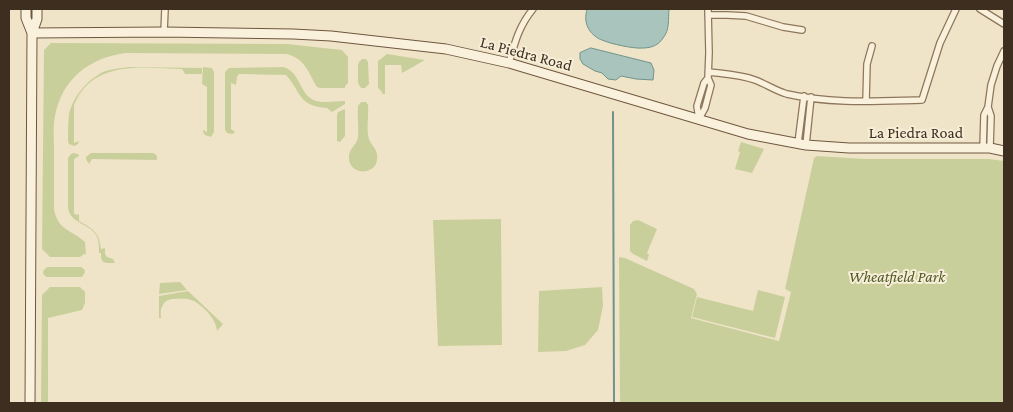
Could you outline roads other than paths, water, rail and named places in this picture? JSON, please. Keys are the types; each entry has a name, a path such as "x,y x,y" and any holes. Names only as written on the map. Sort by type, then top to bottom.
{"street":[{"path":"26,9 26,18 32,33"},
{"path":"30,403 32,33 37,19 37,9"},
{"path":"164,32 165,9"},
{"path":"509,63 519,29 532,9"},
{"path":"709,75 738,76 754,80 785,93 811,97 851,101 922,100 940,42 956,9"},
{"path":"980,9 1004,24"},
{"path":"699,119 705,108 711,85 709,75 708,12 746,16 783,27 802,30"},
{"name":"La Piedra Road","path":"32,33 255,33 331,36 446,49 509,63 748,134 802,144 868,148 986,148 1004,150"},
{"path":"866,101 867,64 872,46"},
{"path":"986,148 991,116 988,107 991,85 1004,51"},
{"path":"802,144 804,96"},
{"path":"802,144 811,97"}],"water":[{"path":"587,9 669,9 668,28 661,40 652,47 639,48 617,45 600,39 591,32 586,23"},
{"path":"591,48 651,63 654,70 653,80 621,76 616,80 608,79 602,73 583,64 580,59 580,53"}],"waterway":[{"path":"613,112 614,403"}],"park label":[{"name":"Wheatfield Park","path":"897,277"}]}
